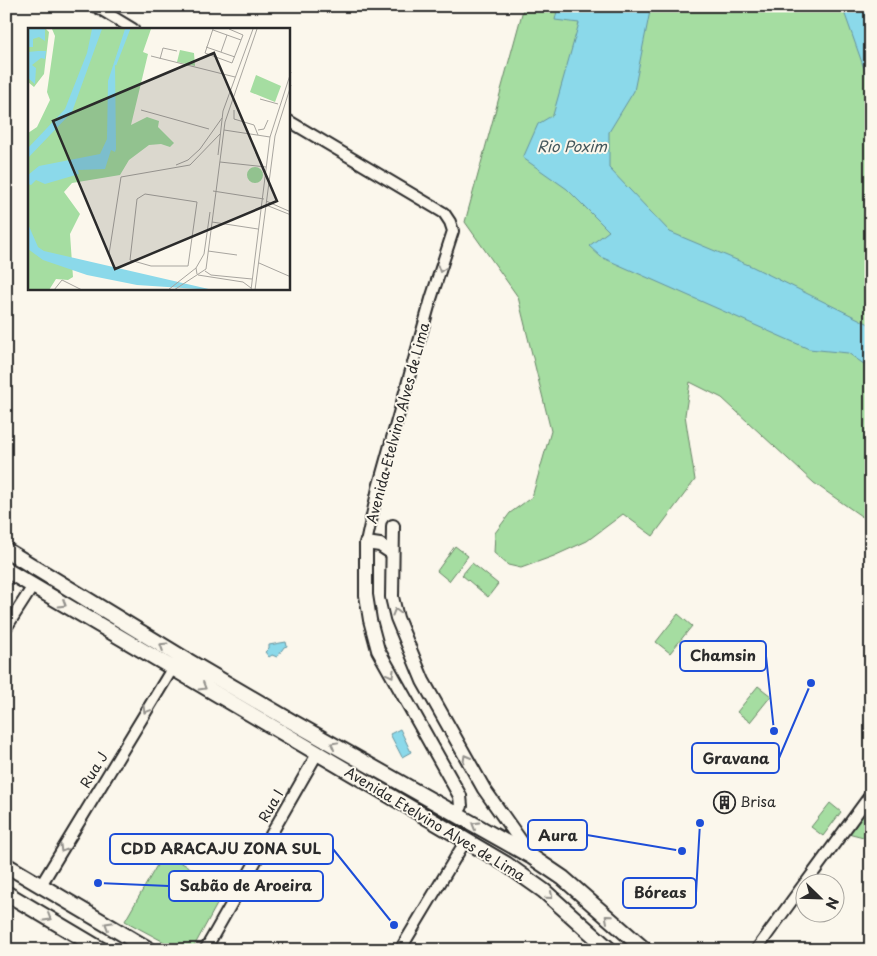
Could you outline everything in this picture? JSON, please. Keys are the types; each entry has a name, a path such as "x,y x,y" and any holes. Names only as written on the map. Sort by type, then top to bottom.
{"main road":[{"name":"Avenida Etelvino Alves de Lima","path":"6,550 183,658 532,857 563,878 645,950"},
{"name":"Avenida Etelvino Alves de Lima","path":"6,570 506,864 544,891 610,950"},
{"path":"6,865 150,950"},
{"path":"6,893 102,950"}],"street":[{"path":"95,6 131,28"},
{"name":"Avenida Etelvino Alves de Lima","path":"290,122 444,214 450,222 453,231 431,299 378,488 366,543 366,595 378,650 460,796 461,806 456,814"},
{"name":"Avenida Etelvino Alves de Lima","path":"393,526 392,597 397,618 423,681 484,789 532,857"},
{"path":"366,543 380,545 392,553"},
{"path":"6,628 33,586"},
{"path":"171,668 183,658"},
{"name":"Rua J","path":"41,885 171,668"},
{"name":"Rua I","path":"205,950 317,754"},
{"path":"812,874 871,794"},
{"path":"400,950 466,840"},
{"path":"756,950 794,899"}],"green space":[{"path":"524,6 871,6 871,523 814,483 722,398 690,382 685,415 695,480 653,536 623,514 587,541 521,568 508,565 494,553 495,533 510,513 532,497 551,431 518,297 465,222"},
{"path":"455,546 468,556 449,581 437,571"},
{"path":"472,563 498,584 488,597 462,575"},
{"path":"678,614 692,626 670,653 656,642"},
{"path":"758,686 771,696 750,722 737,712"},
{"path":"830,803 841,812 823,836 811,827"},
{"path":"871,803 871,839 848,833"},
{"path":"164,853 226,888 192,950 179,950 125,921"}],"water":[{"name":"Rio Poxim","path":"558,6 651,6 634,91 609,132 609,168 670,232 751,266 871,325 871,369 848,353 809,349 601,257 589,246 609,231 567,189 523,158 538,124 553,115 579,23 555,20"},
{"path":"842,6 871,6 871,88"},
{"path":"286,642 287,646 284,647 277,657 272,655 269,657 265,652 269,645"},
{"path":"400,729 411,752 402,757 390,734"}],"place":[{"name":"Gravana","path":"811,683"},
{"name":"Chamsin","path":"774,731"},
{"name":"Brisa","path":"724,802"},
{"name":"Bóreas","path":"700,823"},
{"name":"Aura","path":"682,851"},
{"name":"Sabão de Aroeira","path":"98,883"},
{"name":"CDD ARACAJU ZONA SUL","path":"394,925"}]}
